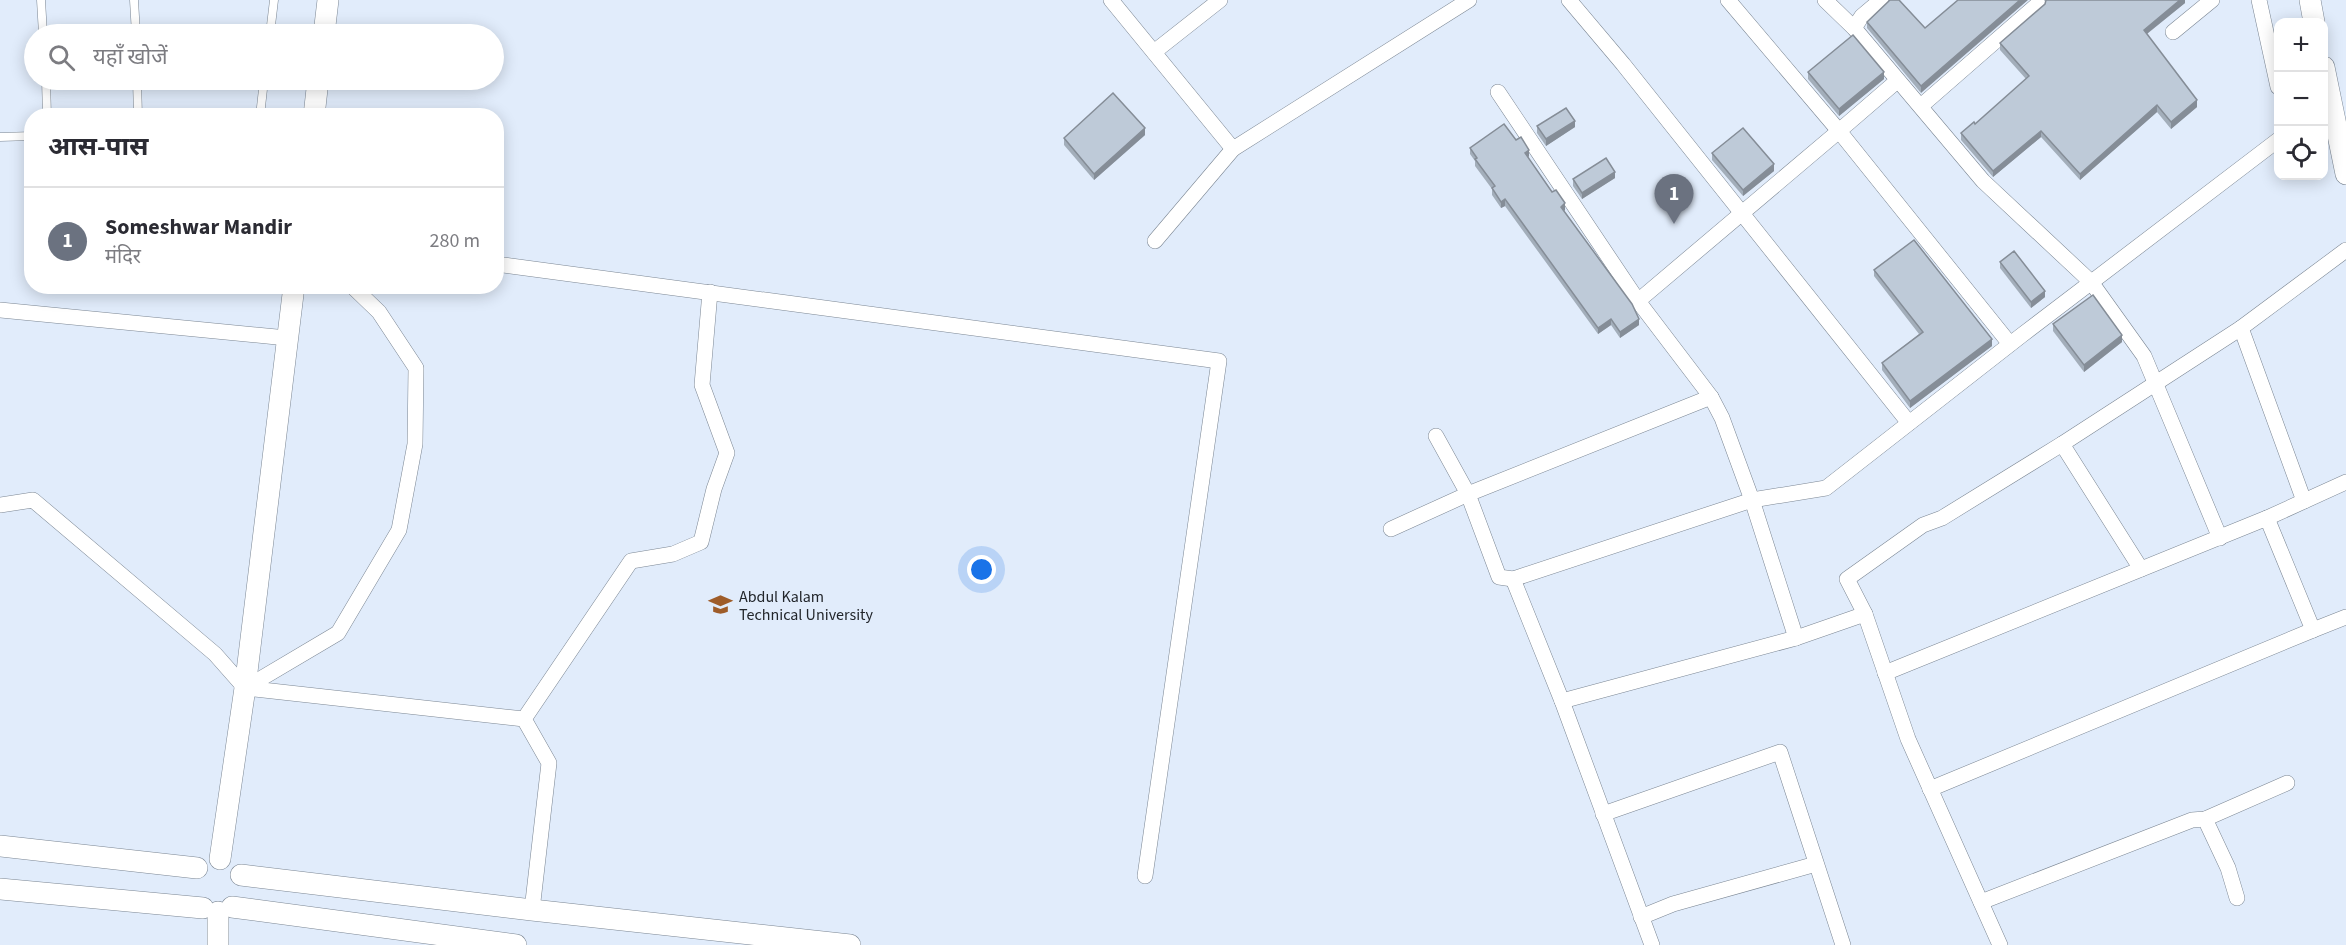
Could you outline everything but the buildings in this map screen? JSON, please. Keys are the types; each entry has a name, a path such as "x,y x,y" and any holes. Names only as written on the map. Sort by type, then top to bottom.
{"street":[{"path":"325,24 328,0"},
{"path":"1111,0 1233,149"},
{"path":"1154,52 1220,0"},
{"path":"1155,241 1233,149 1469,0"},
{"path":"1569,0 1909,423"},
{"path":"1728,0 1839,131 2010,344"},
{"path":"1825,0 1854,28 1983,181 2091,282 2144,356 2220,537"},
{"path":"1854,28 1862,16 1881,0"},
{"path":"2173,32 2212,0"},
{"path":"2259,0 2275,72"},
{"path":"2310,0 2313,18"},
{"path":"1921,106 2038,4"},
{"path":"1638,301 1743,215 1897,81"},
{"path":"315,108 317,90"},
{"path":"1498,92 1638,301 1711,397 1722,418 1752,500 1796,638"},
{"path":"2328,112 2346,174"},
{"path":"1437,436 1468,494 1499,577 1513,579 1752,500 1826,488 2010,344 2274,143"},
{"path":"2000,945 1908,739 1865,614 1847,579 1923,525 1942,518 2062,444 2241,327 2346,250"},
{"path":"504,265 1219,361 1145,876"},
{"path":"524,719 631,561 673,554 701,542 714,489 727,453 702,385 710,292"},
{"path":"220,859 245,688 293,294"},
{"path":"245,688 338,633 399,530 414,444 416,368 379,312 360,294"},
{"path":"0,310 287,338"},
{"path":"2241,327 2304,501"},
{"path":"1391,529 1468,494 1711,397"},
{"path":"2062,444 2141,569"},
{"path":"1885,673 2267,518 2346,482"},
{"path":"0,505 33,500 215,654 245,688 524,719"},
{"path":"2267,518 2313,630"},
{"path":"1513,579 1562,701 1652,945"},
{"path":"1562,701 1796,638 1865,614"},
{"path":"1930,789 2346,617"},
{"path":"524,719 549,763 532,910"},
{"path":"1603,814 1780,752 1843,945"},
{"path":"1981,902 2192,820 2205,819 2287,783"},
{"path":"2205,819 2228,868 2237,898"},
{"path":"0,846 196,868"},
{"path":"220,859 236,867 241,875 242,892 218,909 197,904 190,890 190,882 196,868 203,862 220,859"},
{"path":"1641,917 1673,904 1816,864"},
{"path":"241,875 850,945"},
{"path":"0,889 218,909 516,945"},
{"path":"218,909 218,945"}],"lane":[{"path":"41,0 42,24"},
{"path":"134,0 135,24"},
{"path":"271,24 274,0"},
{"path":"46,90 47,108"},
{"path":"137,90 138,108"},
{"path":"261,108 263,90"},
{"path":"0,137 24,136"}],"place":[{"name":"Someshwar Mandir","path":"1674,224"},
{"name":"Abdul Kalam Technical University","path":"721,605"}]}
